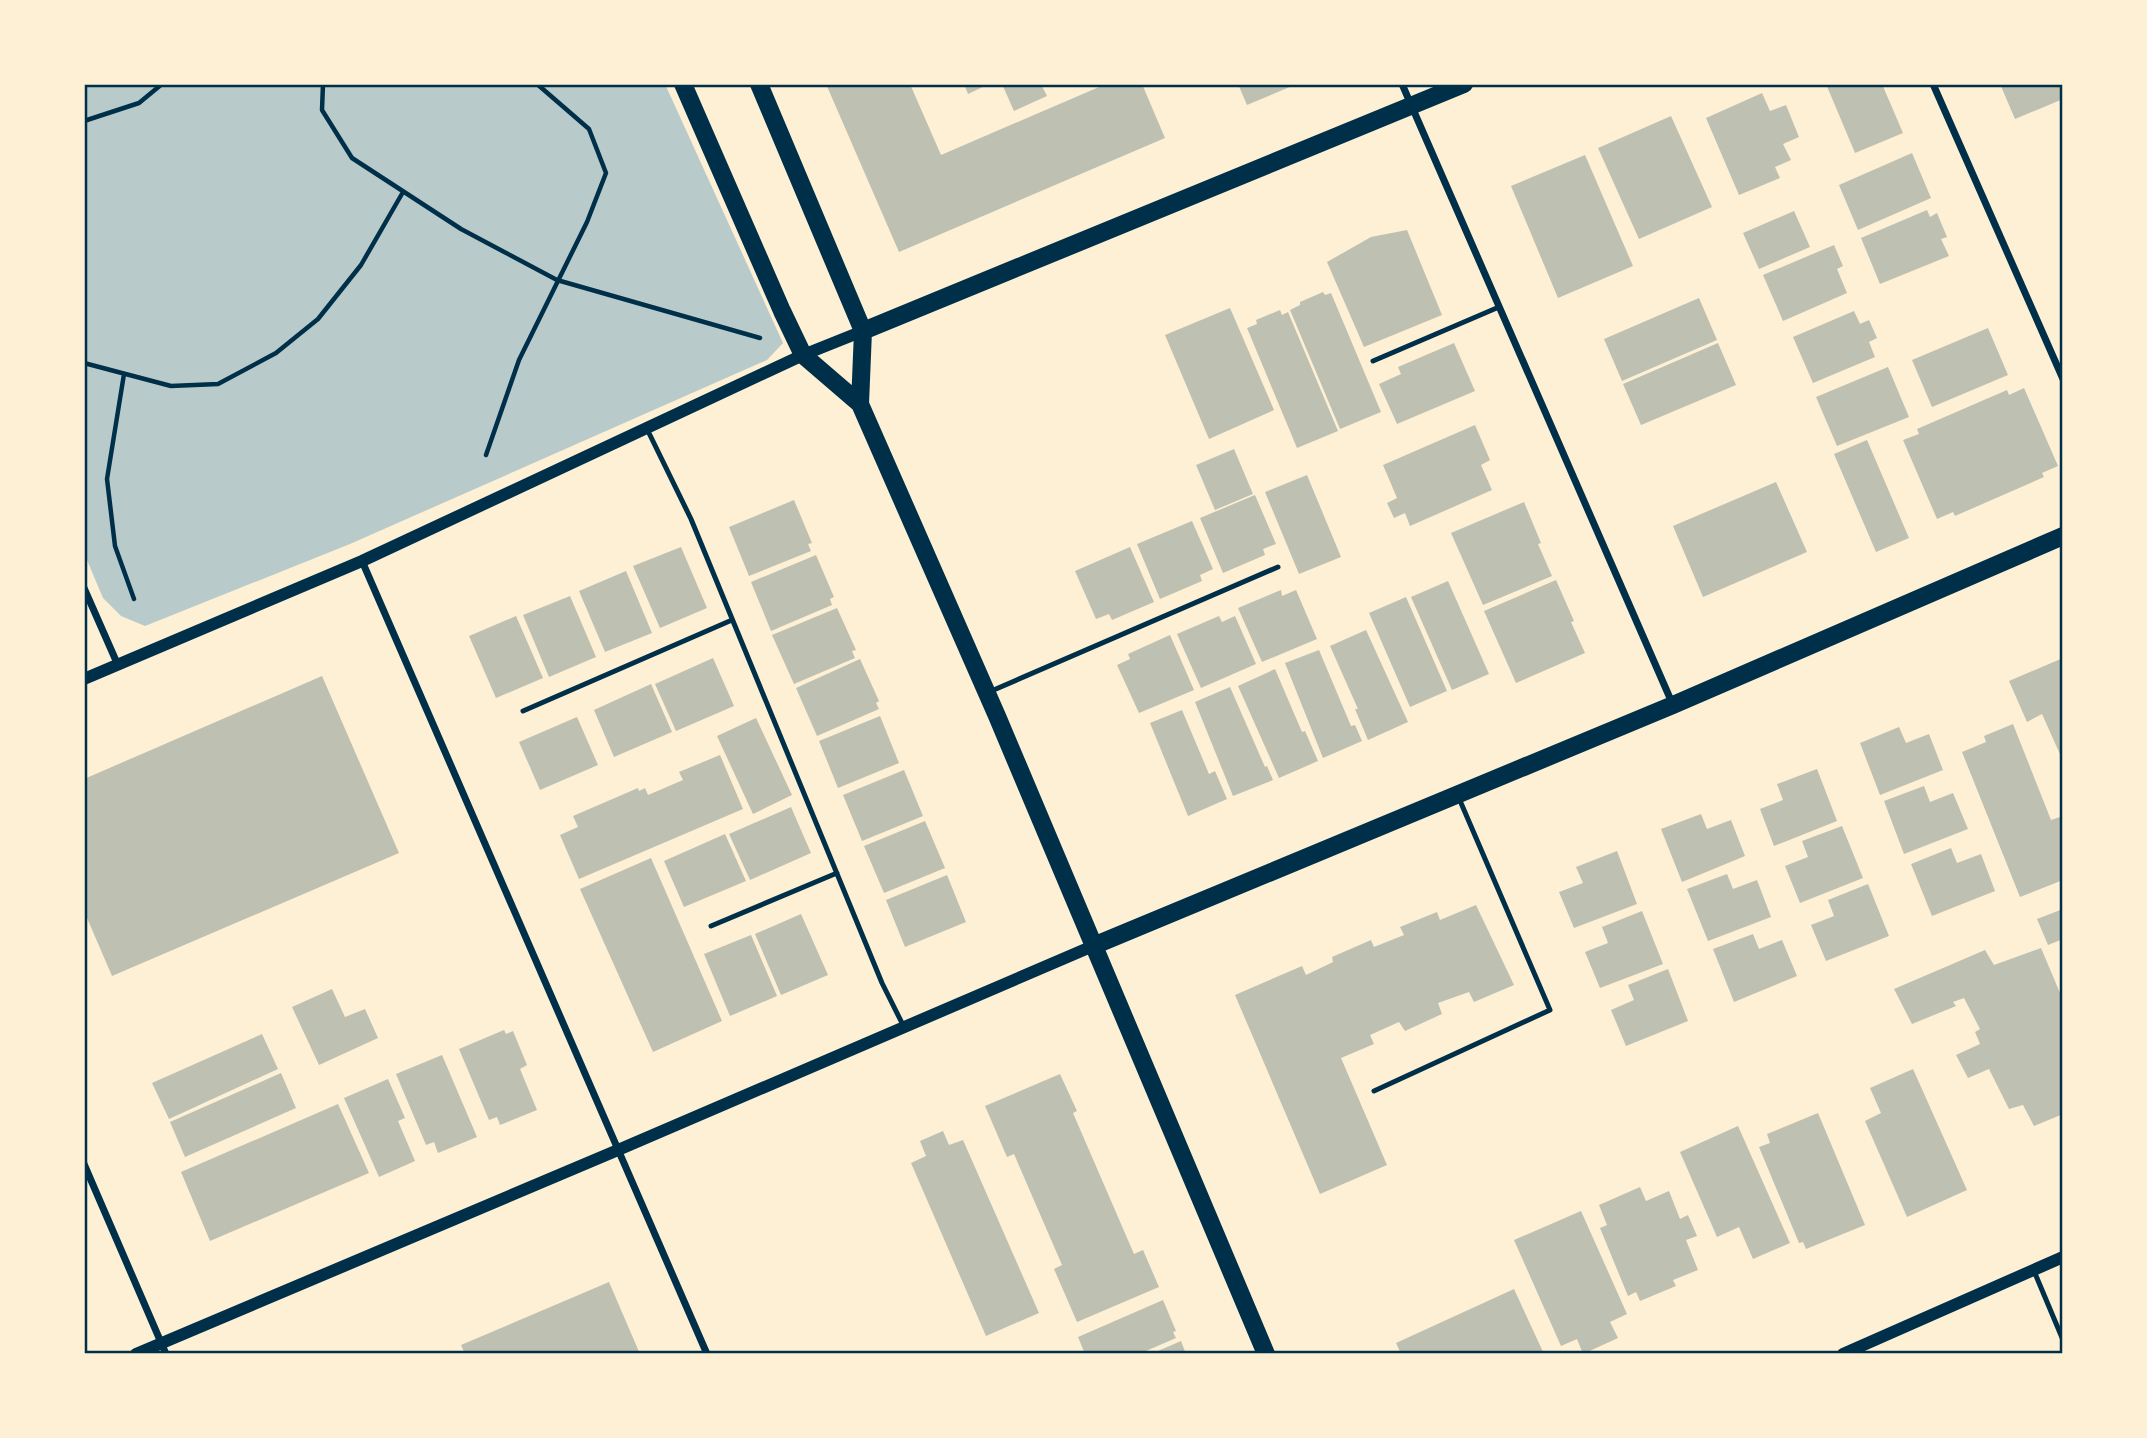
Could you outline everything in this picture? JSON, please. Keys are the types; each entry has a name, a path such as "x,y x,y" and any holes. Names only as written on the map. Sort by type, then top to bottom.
{"main road":[{"path":"683,84 803,355 860,404 987,693 1266,1354"},
{"path":"759,84 863,331 860,404"},
{"path":"863,331 1464,84"},
{"path":"1093,946 1673,705 2063,536"}],"street":[{"path":"1402,84 1673,705"},
{"path":"1933,84 2063,379"},
{"path":"84,679 362,561 803,355 863,331"},
{"path":"362,561 707,1354"},
{"path":"84,588 117,663"},
{"path":"136,1354 164,1348 1093,946"},
{"path":"84,1164 164,1348"},
{"path":"1843,1354 2063,1257"}],"lane":[{"path":"1373,361 1499,307"},
{"path":"647,428 691,519 883,983 904,1027"},
{"path":"987,693 1278,567"},
{"path":"523,712 732,620"},
{"path":"1374,1091 1550,1010 1458,795"},
{"path":"711,926 837,873"},
{"path":"2034,1271 2063,1340"}],"path":[{"path":"84,121 139,103 162,84"},
{"path":"323,84 322,110 352,158 461,229 557,280 764,339"},
{"path":"486,455 519,360 587,222 606,173 589,129 537,84"},
{"path":"84,363 171,386 218,384 276,353 318,318 361,265 403,191"},
{"path":"124,374 107,479 115,546 134,598"}],"shaded area":[{"path":"84,84 665,84 783,343 767,360 350,544 145,626 121,616 103,598 84,553"}],"building":[{"path":"826,84 910,84 941,155 1106,84 1142,84 1165,138 899,252"},
{"path":"964,84 989,84 968,94"},
{"path":"1002,84 1041,84 1047,96 1014,111"},
{"path":"1238,84 1297,84 1247,105"},
{"path":"1826,84 1882,84 1903,133 1855,153"},
{"path":"2000,84 2063,84 2063,99 2015,119"},
{"path":"1762,93 1770,111 1786,105 1799,137 1783,144 1791,160 1775,167 1780,178 1739,195 1706,118"},
{"path":"1671,116 1712,207 1639,239 1598,148"},
{"path":"1912,153 1931,198 1858,230 1839,185"},
{"path":"1585,155 1633,266 1558,298 1511,186"},
{"path":"1927,210 1930,217 1937,213 1947,237 1941,239 1949,256 1880,284 1861,238"},
{"path":"1794,211 1810,247 1759,269 1743,233"},
{"path":"1407,230 1442,315 1364,347 1327,262 1371,237"},
{"path":"1834,245 1843,266 1837,269 1847,293 1783,321 1763,275"},
{"path":"1323,292 1325,295 1331,293 1381,412 1340,429 1290,310 1300,305 1300,302"},
{"path":"1699,298 1717,340 1622,381 1604,339"},
{"path":"1230,308 1274,410 1209,439 1165,335"},
{"path":"1280,310 1282,315 1288,312 1338,431 1297,448 1247,328 1257,324 1256,320"},
{"path":"1854,311 1860,324 1869,320 1877,338 1869,342 1875,357 1813,383 1793,337"},
{"path":"1988,328 2008,375 1932,407 1912,360"},
{"path":"1454,343 1475,391 1397,424 1379,384 1401,374 1398,367"},
{"path":"1718,343 1736,385 1641,425 1623,384"},
{"path":"1888,367 1909,417 1837,446 1816,397"},
{"path":"2024,388 2058,466 2042,473 2044,477 1955,516 1953,512 1937,519 1903,440 1919,434 1917,429 2007,390 2009,395"},
{"path":"1475,425 1490,460 1481,465 1492,490 1410,526 1405,513 1394,518 1387,503 1397,498 1383,465"},
{"path":"1867,440 1909,538 1876,552 1834,454"},
{"path":"1234,449 1253,494 1215,510 1196,465"},
{"path":"1307,475 1341,557 1299,574 1265,492"},
{"path":"1776,482 1807,552 1703,597 1673,526"},
{"path":"1255,495 1276,544 1263,549 1265,555 1223,573 1200,518"},
{"path":"794,500 812,543 808,544 811,551 749,576 729,527"},
{"path":"1524,502 1552,576 1483,605 1451,533"},
{"path":"1192,521 1213,569 1200,575 1202,581 1160,599 1137,544"},
{"path":"681,547 707,608 660,628 633,566"},
{"path":"1130,547 1154,602 1112,620 1109,614 1096,619 1075,571"},
{"path":"816,555 834,597 830,599 832,605 771,631 751,582"},
{"path":"626,571 652,633 605,652 579,591"},
{"path":"1556,580 1585,653 1516,683 1484,611"},
{"path":"1448,581 1489,674 1452,690 1411,597"},
{"path":"1281,590 1282,596 1296,590 1317,639 1262,662 1238,608"},
{"path":"570,596 596,657 549,677 523,615"},
{"path":"1406,597 1447,691 1410,707 1369,613"},
{"path":"837,608 856,650 852,651 855,658 794,684 772,635"},
{"path":"516,616 543,678 496,698 469,636"},
{"path":"1219,616 1222,622 1235,616 1256,664 1201,688 1177,634"},
{"path":"1366,630 1408,722 1368,740 1355,709 1358,709 1330,646"},
{"path":"1170,635 1194,690 1139,713 1117,665 1130,659 1128,654"},
{"path":"1319,650 1351,726 1355,725 1362,741 1323,758 1285,663"},
{"path":"713,658 734,706 676,731 655,684"},
{"path":"2063,658 2063,761 2042,714 2027,722 2009,681"},
{"path":"860,659 879,701 876,703 879,709 817,736 796,688"},
{"path":"1275,669 1302,732 1305,731 1318,761 1279,778 1238,686"},
{"path":"322,676 399,853 112,976 84,911 84,779"},
{"path":"651,684 672,732 614,757 594,710"},
{"path":"1230,687 1273,780 1233,796 1195,702"},
{"path":"1182,710 1209,774 1215,771 1227,799 1188,816 1150,723"},
{"path":"880,716 899,763 838,788 819,741"},
{"path":"577,717 598,765 540,790 519,742"},
{"path":"756,718 792,795 753,814 717,736"},
{"path":"2013,724 2051,820 2063,816 2063,880 2020,897 1962,752 1986,742 1984,736"},
{"path":"1899,727 1906,743 1929,734 1943,770 1880,795 1860,743"},
{"path":"720,755 743,809 579,879 560,835 578,827 573,816 638,788 639,791 645,788 648,795 683,780 679,772"},
{"path":"1817,769 1837,821 1774,846 1760,809 1783,800 1777,784"},
{"path":"904,770 923,816 862,841 843,795"},
{"path":"1924,786 1930,802 1953,793 1968,829 1904,854 1884,801"},
{"path":"791,807 811,853 750,880 729,834"},
{"path":"1701,814 1707,829 1731,820 1745,856 1682,882 1661,829"},
{"path":"925,821 945,868 884,893 864,846"},
{"path":"1842,826 1863,878 1800,903 1785,866 1808,857 1802,841"},
{"path":"725,834 746,881 684,907 664,861"},
{"path":"1951,848 1957,863 1981,854 1995,891 1932,916 1911,864"},
{"path":"1617,851 1637,904 1574,928 1559,892 1583,883 1576,867"},
{"path":"651,858 722,1021 653,1052 580,889"},
{"path":"1727,874 1733,889 1757,880 1771,917 1708,941 1687,889"},
{"path":"947,875 966,922 905,947 886,900"},
{"path":"1868,884 1889,936 1826,961 1811,925 1834,916 1828,900"},
{"path":"1476,905 1514,985 1474,1002 1469,992 1438,1003 1442,1014 1405,1031 1399,1022 1370,1035 1374,1044 1341,1058 1387,1165 1320,1194 1235,995 1302,966 1306,975 1333,962 1332,957 1371,940 1374,947 1404,935 1400,927 1437,912 1440,920"},
{"path":"2063,909 2063,939 2048,945 2037,919"},
{"path":"1642,911 1663,964 1600,988 1585,952 1608,943 1602,927"},
{"path":"801,914 828,975 781,995 755,934"},
{"path":"1753,934 1759,949 1782,940 1797,976 1734,1002 1713,949"},
{"path":"751,935 777,996 730,1016 704,954"},
{"path":"2041,948 2063,1000 2063,1114 2034,1126 2023,1105 2009,1109 1989,1069 1968,1078 1956,1055 1980,1044 1975,1032 1980,1029 1964,998 1953,1002 1956,1006 1912,1024 1894,989 1985,950 1994,965"},
{"path":"1668,969 1688,1021 1626,1046 1611,1010 1634,1000 1628,985"},
{"path":"332,989 345,1017 365,1009 378,1038 319,1065 292,1007"},
{"path":"504,1030 506,1034 513,1031 527,1065 520,1069 537,1110 500,1125 497,1117 489,1120 459,1049"},
{"path":"262,1034 278,1069 169,1119 152,1083"},
{"path":"442,1055 477,1137 438,1153 434,1142 426,1145 396,1074"},
{"path":"1913,1069 1967,1190 1907,1217 1865,1121 1881,1113 1870,1088"},
{"path":"281,1073 296,1108 185,1157 170,1122"},
{"path":"1060,1074 1077,1111 1073,1113 1134,1254 1143,1250 1159,1287 1077,1322 1054,1269 1062,1265 1014,1154 1007,1157 985,1106"},
{"path":"388,1079 405,1118 398,1121 415,1161 379,1177 344,1098"},
{"path":"338,1104 369,1173 210,1241 181,1172"},
{"path":"1818,1113 1865,1225 1806,1249 1803,1242 1799,1243 1759,1147 1770,1143 1767,1134"},
{"path":"1738,1126 1790,1243 1753,1259 1739,1227 1717,1237 1680,1152"},
{"path":"943,1131 949,1145 963,1140 1039,1313 986,1336 911,1163 926,1156 920,1141"},
{"path":"1640,1187 1646,1201 1669,1191 1680,1219 1688,1215 1697,1236 1686,1240 1698,1270 1673,1280 1676,1286 1640,1301 1636,1292 1628,1296 1600,1228 1607,1225 1599,1205"},
{"path":"1581,1211 1627,1314 1610,1322 1618,1338 1583,1354 1577,1339 1561,1346 1514,1240"},
{"path":"609,1282 640,1354 465,1354 461,1345"},
{"path":"1514,1289 1544,1354 1401,1354 1396,1343"},
{"path":"1163,1300 1176,1331 1173,1332 1176,1338 1139,1354 1085,1354 1078,1337"},
{"path":"1181,1341 1186,1354 1151,1354"}]}
